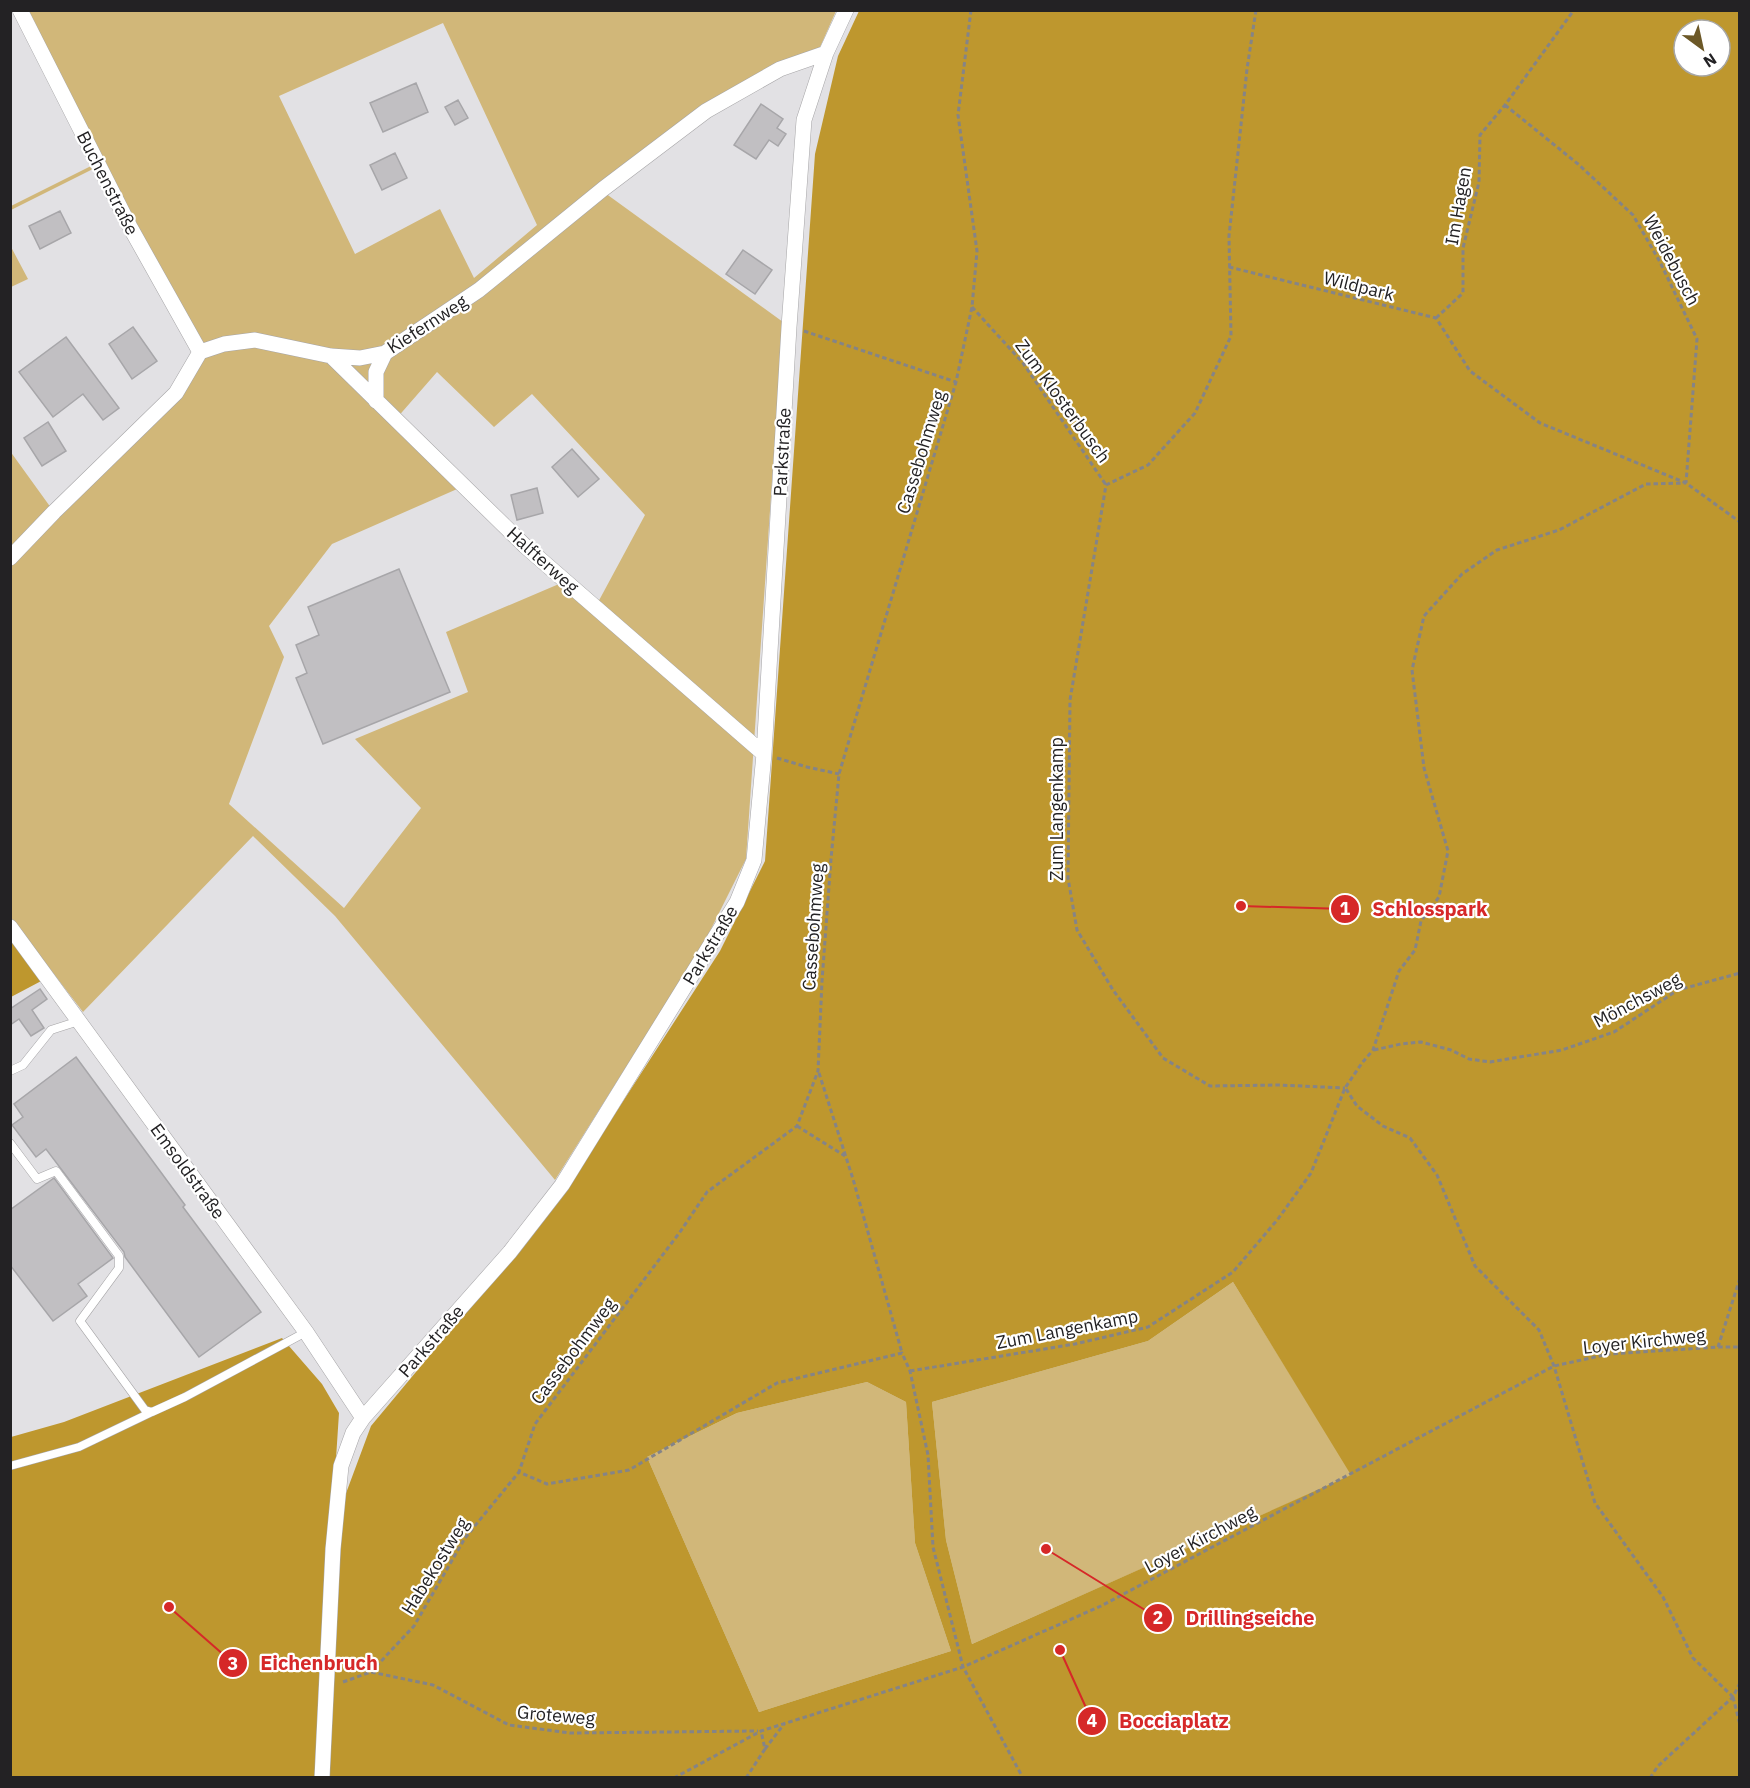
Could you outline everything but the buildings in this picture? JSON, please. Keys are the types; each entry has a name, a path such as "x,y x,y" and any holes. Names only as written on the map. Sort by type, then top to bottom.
{"street":[{"name":"Buchenstraße","path":"20,10 129,227 200,352"},
{"name":"Parkstraße","path":"322,1778 333,1549 340,1466 353,1433 363,1418 510,1252 562,1185 737,902 754,860 764,754 789,327 804,120 826,53 846,10"},
{"name":"Kiefernweg","path":"200,352 224,344 255,340 331,357 360,358 385,353 479,290 603,189 706,111 780,69 826,53"},
{"path":"10,558 176,393 200,352"},
{"path":"376,400 376,372 385,353"},
{"name":"Halfterweg","path":"331,357 525,546 764,754"},
{"name":"Emsoldstraße","path":"10,927 306,1332 363,1418"}],"lane":[{"path":"10,1071 23,1065 51,1030 78,1021"},
{"path":"10,1143 37,1179 56,1171 119,1256 119,1268 80,1321 141,1405 145,1410 152,1412"},
{"path":"10,1466 79,1447 185,1398 306,1332"}],"path":[{"name":"Cassebohmweg","path":"519,1472 535,1424 707,1192 797,1126 818,1071 824,958 839,774 956,382 972,307 977,251 958,115 971,10"},
{"path":"1106,485 1148,465 1195,413 1231,336 1229,236 1247,69 1256,10"},
{"name":"Im Hagen","path":"1436,318 1463,293 1462,248 1479,182 1480,135 1574,10"},
{"name":"Weidebusch","path":"1504,105 1578,164 1633,215 1660,262 1697,339 1686,483"},
{"name":"Wildpark","path":"1229,267 1436,318"},
{"name":"Zum Klosterbusch","path":"972,307 1023,363 1106,485"},
{"path":"1436,318 1470,371 1540,423 1686,483 1740,522"},
{"path":"789,327 956,382"},
{"path":"1686,483 1646,484 1559,530 1497,550 1462,574 1424,616 1412,669 1424,768 1448,851 1438,897 1420,921 1415,950 1399,971 1373,1050 1345,1088 1357,1106 1383,1126 1410,1138 1437,1175 1475,1266 1539,1330 1554,1366 1594,1503 1663,1598 1693,1658 1733,1697 1740,1725"},
{"name":"Zum Langenkamp","path":"910,1371 1075,1344 1148,1327 1233,1272 1278,1219 1311,1173 1345,1088 1279,1085 1210,1086 1163,1058 1113,990 1077,930 1068,878 1070,700 1106,485"},
{"path":"764,754 839,774"},
{"name":"Mönchsweg","path":"1373,1050 1421,1042 1451,1050 1469,1059 1490,1062 1562,1050 1614,1032 1678,990 1740,973"},
{"path":"818,1071 846,1157 902,1353 910,1371 928,1455 933,1547 963,1667 1023,1778"},
{"path":"797,1126 846,1157"},
{"path":"1718,1347 1740,1278"},
{"name":"Loyer Kirchweg","path":"674,1778 761,1731 963,1667 1101,1606 1554,1366 1609,1354 1740,1347"},
{"path":"519,1472 547,1484 629,1470 777,1383 902,1353"},
{"name":"Habekostweg","path":"371,1672 414,1626 465,1538 519,1472"},
{"path":"327,1688 371,1672"},
{"name":"Groteweg","path":"371,1672 433,1684 509,1725 570,1733 761,1731"},
{"path":"1650,1778 1658,1766 1733,1697 1740,1683"},
{"path":"746,1778 784,1724"},
{"path":"761,1731 765,1749"}],"shaded area":[{"path":"26,11 836,11 813,63 782,74 708,115 605,193 783,322 746,859 704,943 555,1180 335,916 253,836 83,1012 11,918 10,451 54,512 176,393 200,352 99,166 11,210 11,206 101,161","holes":["443,23 537,225 474,278 440,209 355,254 279,96","437,372 494,427 532,394 645,515 596,606 566,581 446,632 468,692 355,739 421,808 344,908 229,804 284,657 269,626 332,544 464,486 396,419"]},
{"path":"859,11 1739,11 1739,1777 326,1778 342,1504 371,1426 560,1199 720,951 765,861 815,154 838,56","holes":["1233,1282 1351,1475 972,1644 946,1540 932,1402 1148,1341","867,1382 906,1402 915,1543 951,1651 759,1712 647,1457 737,1413"]},
{"path":"10,245 28,279 11,287 10,287"},
{"path":"10,931 45,979 11,997 10,997"},
{"path":"1233,1282 1352,1475 972,1644 946,1540 932,1402 1148,1341"},
{"path":"282,1338 322,1384 339,1413 315,1777 11,1778 11,1437 64,1422"},
{"path":"867,1382 906,1402 915,1543 951,1651 759,1712 647,1457 737,1413"}],"place":[{"name":"Schlosspark","path":"1241,906"},
{"name":"Drillingseiche","path":"1046,1549"},
{"name":"Eichenbruch","path":"169,1607"},
{"name":"Bocciaplatz","path":"1060,1650"}]}
